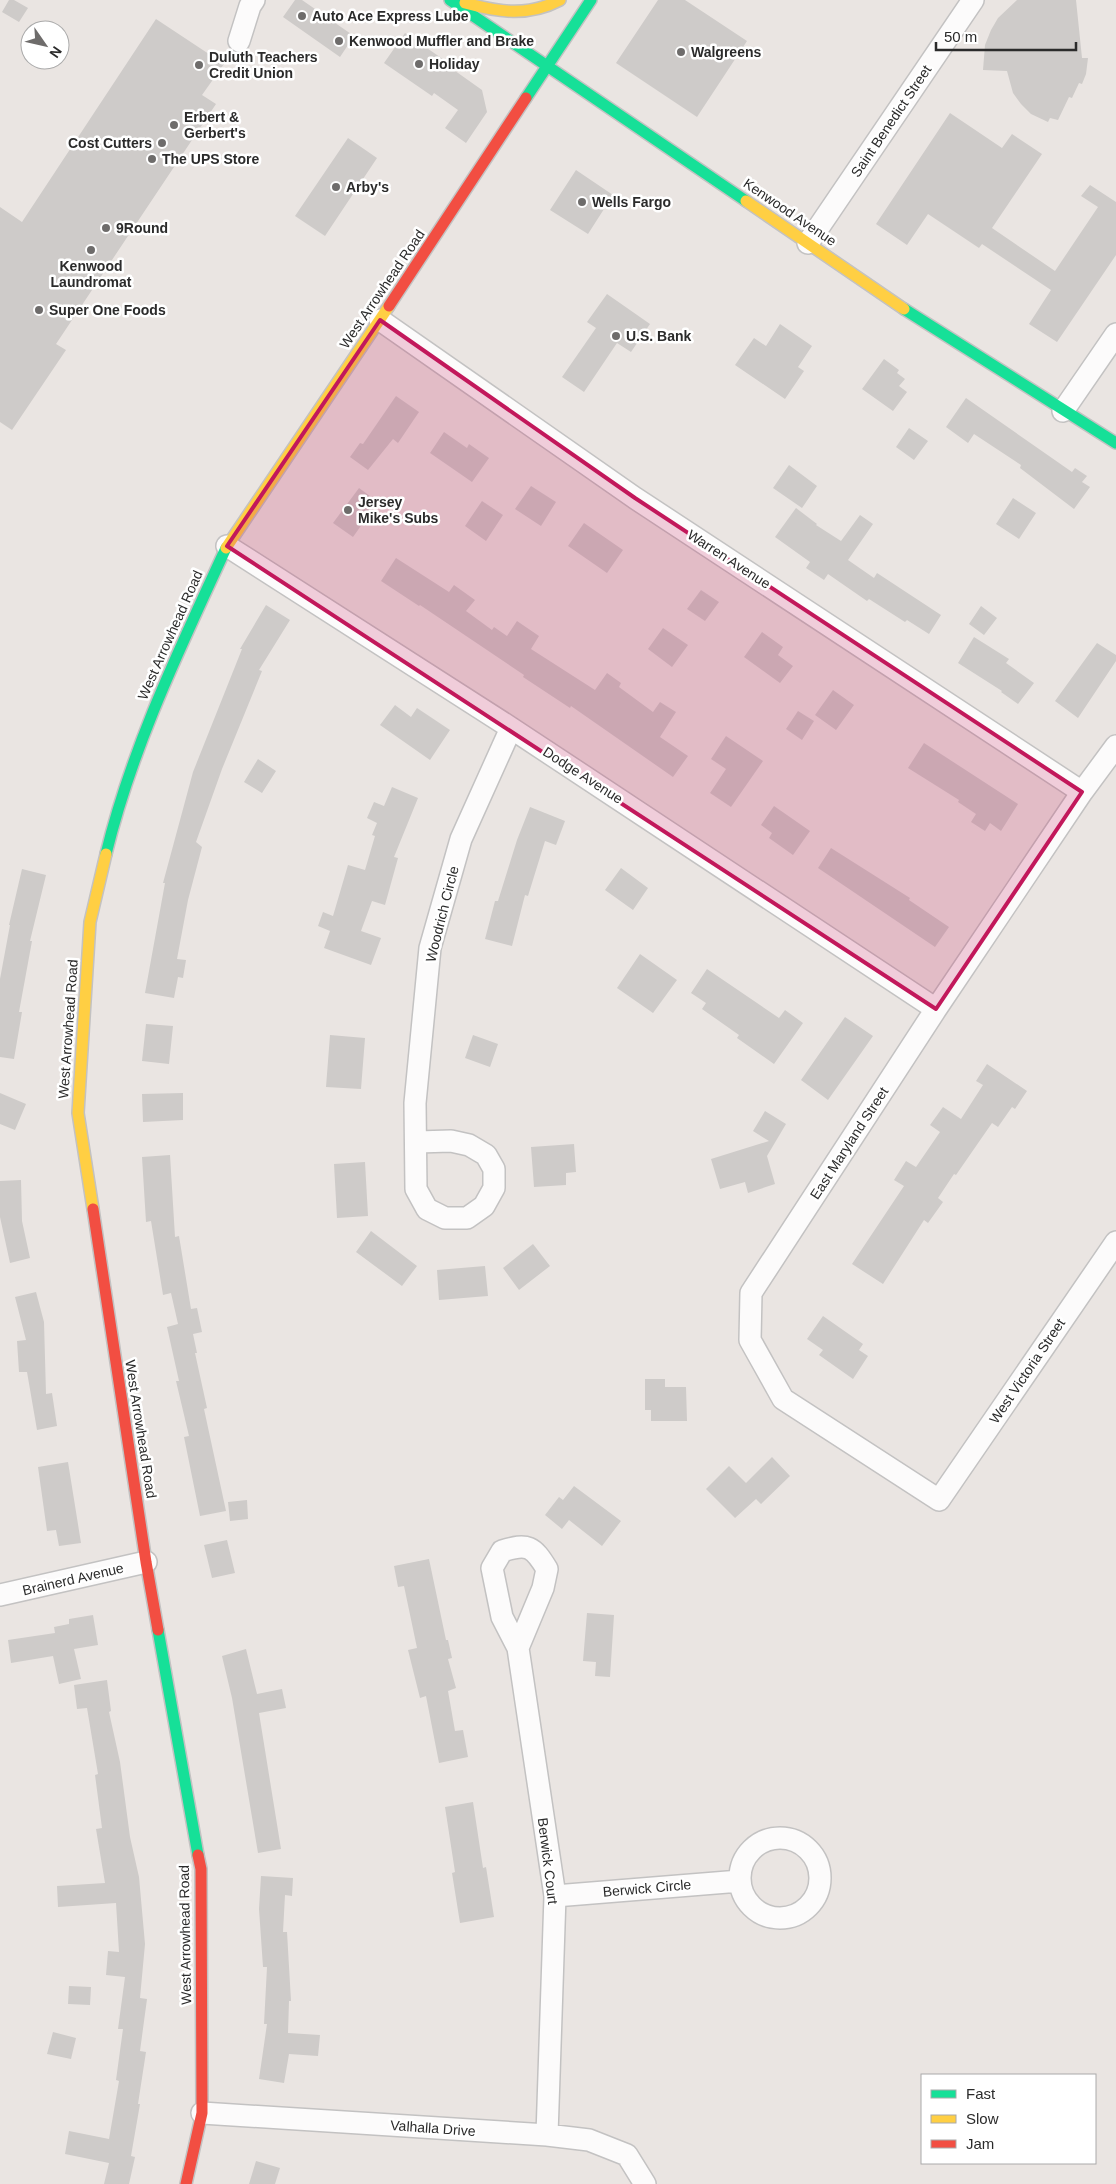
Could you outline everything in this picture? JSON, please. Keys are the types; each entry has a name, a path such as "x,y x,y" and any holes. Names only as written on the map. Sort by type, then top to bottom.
{"street":[{"path":"239,41 250,6 254,0"},
{"path":"452,0 490,10 514,13 540,9 560,0"},
{"name":"Kenwood Avenue","path":"452,0 933,328 1063,412 1116,443"},
{"name":"West Arrowhead Road","path":"186,2184 202,2113 201,1870 146,1562 78,1112 90,922 116,813 161,690 227,546 380,320 591,0"},
{"name":"Saint Benedict Street","path":"808,243 973,0"},
{"name":"Warren Avenue","path":"380,320 635,498 1082,792"},
{"path":"1063,412 1116,334"},
{"name":"Dodge Avenue","path":"227,546 511,728 936,1009"},
{"name":"Woodrich Circle","path":"417,1142 415,1103 430,948 461,839 511,728"},
{"name":"East Maryland Street","path":"939,1500 783,1398 750,1340 751,1293 936,1009 1082,792 1116,746"},
{"name":"West Victoria Street","path":"939,1500 1116,1242"},
{"name":"Brainerd Avenue","path":"0,1595 146,1562"},
{"name":"Berwick Court","path":"518,1648 555,1896 546,2135"},
{"name":"Berwick Circle","path":"555,1896 740,1881"},
{"name":"Valhalla Drive","path":"202,2113 546,2135 589,2140 627,2155 645,2184"}],"highlighted area":[{"path":"380,320 635,498 1082,792 936,1009 227,546"}],"building":[{"path":"9,0 14,0 28,8 19,22 2,12"},
{"path":"295,0 302,0 354,36 340,57 283,17"},
{"name":"Walgreens","path":"658,0 685,0 747,41 697,117 616,63"},
{"path":"1017,0 1076,0 1082,58 1088,58 1086,74 1082,84 1079,83 1072,98 1069,97 1058,120 1050,118 1048,122 1031,114 1013,93 1007,71 983,70 985,45 991,30 998,18"},
{"path":"156,19 224,64 202,95 216,104 56,344 66,350 12,430 0,422 0,207 22,222"},
{"path":"405,33 453,66 451,68 482,90 487,112 466,143 445,128 458,110 434,93 432,96 384,63"},
{"path":"950,113 1002,148 1012,134 1042,154 992,228 1055,271 1098,207 1081,196 1090,185 1116,202 1116,255 1057,342 1029,324 1051,290 982,244 979,248 928,214 907,245 876,224"},
{"name":"Arby's","path":"348,138 377,158 325,236 295,216"},
{"name":"Wells Fargo","path":"576,170 613,195 588,234 550,210"},
{"name":"U.S. Bank","path":"607,294 650,324 631,352 617,343 584,392 562,377 596,328 587,322"},
{"path":"780,324 812,346 798,367 804,371 785,399 735,365 754,338 766,346"},
{"path":"884,359 899,370 897,373 905,379 899,386 907,392 893,411 862,389"},
{"path":"396,396 419,412 398,443 393,439 368,470 350,457 360,443 363,444"},
{"path":"966,398 1072,472 1075,468 1087,476 1082,482 1090,487 1074,509 1020,468 1021,465 974,434 968,443 946,427"},
{"path":"909,428 928,441 914,460 896,447"},
{"path":"444,432 467,448 469,444 489,458 472,482 430,453"},
{"path":"789,465 817,486 802,508 773,488"},
{"path":"531,486 556,502 541,526 515,509"},
{"path":"359,488 378,502 353,537 333,523"},
{"path":"1013,498 1036,513 1019,539 996,524"},
{"path":"482,501 503,515 486,541 465,526"},
{"path":"796,508 816,525 841,541 860,515 873,524 848,560 874,578 877,573 941,615 929,634 907,620 905,622 869,599 867,601 828,574 824,580 806,568 810,562 775,537"},
{"path":"584,523 623,550 607,573 568,546"},
{"path":"396,558 449,592 454,585 475,600 466,611 492,630 494,627 507,636 517,621 539,636 531,649 595,690 607,673 621,683 619,687 653,712 660,702 676,712 660,737 688,756 673,777 571,706 570,708 420,605 381,581"},
{"path":"701,590 719,602 705,621 687,609"},
{"path":"266,605 290,620 259,670 262,671 222,769 196,842 202,847 188,900 177,959 186,960 183,978 178,977 174,998 145,993 165,883 163,883 193,772 242,649 240,649"},
{"path":"981,606 997,618 984,635 969,624"},
{"path":"663,628 688,645 672,667 648,649"},
{"path":"762,632 783,647 778,655 793,666 780,683 744,657"},
{"path":"974,637 1009,659 1006,663 1034,683 1018,704 1002,691 958,663"},
{"path":"1097,643 1116,655 1116,661 1078,718 1055,701"},
{"path":"833,690 854,705 836,730 815,715"},
{"path":"395,705 411,717 417,708 450,730 430,760 380,725"},
{"path":"798,711 814,721 802,740 786,729"},
{"path":"726,736 763,761 731,807 710,793 726,769 711,759"},
{"path":"924,743 1018,804 1001,831 990,823 985,831 971,822 976,814 958,802 959,800 908,768"},
{"path":"258,759 276,771 262,793 244,782"},
{"path":"392,787 418,798 394,857 398,858 385,905 372,901 361,931 381,938 371,965 324,948 330,931 318,926 323,912 333,916 348,865 365,870 375,836 372,835 377,823 367,818 374,802 384,806"},
{"path":"774,806 810,831 793,855 769,838 772,833 761,825"},
{"path":"530,807 565,821 556,845 545,841 528,896 525,895 512,946 485,939 495,901 498,901 517,840"},
{"path":"831,848 910,898 909,900 949,927 935,947 818,868"},
{"path":"621,868 648,888 633,910 605,890"},
{"path":"22,869 46,875 30,941 32,941 19,1012 22,1012 14,1059 0,1057 0,979 9,925"},
{"path":"640,954 677,980 653,1013 617,988"},
{"path":"707,969 779,1018 785,1010 803,1023 774,1064 737,1038 739,1035 702,1009 706,1003 691,993"},
{"path":"845,1017 873,1036 828,1100 801,1080"},
{"path":"146,1024 173,1026 169,1064 142,1061"},
{"path":"330,1035 365,1038 361,1089 326,1087"},
{"path":"473,1035 498,1044 490,1067 465,1058"},
{"path":"987,1064 1027,1091 1015,1109 1012,1107 998,1127 992,1123 938,1198 943,1202 928,1223 924,1220 883,1284 852,1264 904,1186 894,1180 906,1161 916,1167 940,1132 930,1125 943,1107 961,1119 983,1085 976,1081"},
{"path":"0,1093 26,1104 15,1130 0,1124"},
{"path":"183,1093 183,1120 143,1122 142,1094"},
{"path":"765,1111 786,1124 767,1156 775,1184 748,1193 745,1182 720,1189 711,1159 769,1141 753,1131"},
{"path":"574,1144 576,1172 566,1173 566,1185 534,1187 531,1147"},
{"path":"170,1155 175,1237 179,1236 191,1309 197,1308 202,1332 193,1334 197,1353 195,1353 207,1408 204,1409 226,1511 200,1516 184,1437 189,1436 176,1381 179,1381 167,1327 178,1324 171,1293 163,1295 151,1221 146,1222 142,1157"},
{"path":"365,1162 368,1216 337,1218 334,1164"},
{"path":"21,1180 22,1221 30,1258 10,1263 0,1217 0,1181"},
{"path":"371,1231 417,1266 402,1286 356,1252"},
{"path":"533,1244 550,1266 519,1290 503,1268"},
{"path":"485,1266 488,1296 439,1300 437,1270"},
{"path":"36,1292 44,1322 46,1394 52,1393 57,1426 37,1430 27,1372 19,1372 17,1341 26,1340 15,1297"},
{"path":"823,1316 863,1344 859,1350 868,1356 853,1379 819,1355 823,1350 807,1339"},
{"path":"645,1379 665,1379 665,1387 686,1387 687,1421 651,1421 651,1410 645,1410"},
{"path":"772,1457 790,1476 761,1504 756,1499 735,1518 706,1489 729,1466 746,1483"},
{"path":"68,1462 81,1543 59,1546 56,1530 47,1531 38,1467"},
{"path":"574,1486 621,1521 602,1546 569,1520 562,1529 545,1515 559,1497 563,1500"},
{"path":"247,1500 248,1519 230,1521 228,1502"},
{"path":"227,1540 235,1573 212,1578 204,1545"},
{"path":"429,1559 446,1640 448,1640 452,1658 448,1659 456,1688 448,1691 455,1731 463,1730 468,1757 439,1763 426,1696 420,1698 408,1650 417,1648 404,1586 398,1587 394,1566"},
{"path":"587,1613 614,1615 610,1677 595,1676 596,1662 583,1661"},
{"path":"93,1615 98,1645 74,1649 81,1679 59,1684 53,1656 11,1663 8,1640 55,1633 54,1627 69,1624 69,1619"},
{"path":"246,1649 257,1694 282,1689 286,1708 259,1713 281,1849 258,1853 232,1698 222,1656"},
{"path":"107,1680 111,1711 109,1712 120,1762 130,1837 139,1877 145,1944 140,1998 147,1999 140,2051 146,2052 131,2156 135,2157 129,2184 104,2184 109,2163 65,2154 69,2131 109,2139 119,2081 116,2080 123,2029 118,2029 125,1977 106,1975 108,1951 119,1952 116,1903 58,1907 57,1886 105,1883 96,1829 102,1828 95,1775 98,1774 87,1708 77,1709 74,1685"},
{"path":"473,1802 483,1868 486,1867 494,1917 460,1923 452,1873 455,1872 445,1807"},
{"path":"261,1876 293,1878 292,1896 285,1895 283,1932 287,1932 291,2001 289,2001 288,2033 320,2035 318,2056 289,2054 284,2083 259,2079 267,2024 264,2024 267,1967 263,1967 259,1909"},
{"path":"69,1986 91,1987 90,2005 68,2004"},
{"path":"53,2032 76,2038 71,2059 47,2054"},
{"path":"256,2161 280,2168 275,2184 249,2184"}],"traffic: fast":[{"path":"450,0 746,201"},
{"path":"526,98 591,0"},
{"path":"904,309 1116,443"},
{"path":"106,854 129,775 158,698 226,548"},
{"path":"158,1630 198,1855"}],"traffic: slow":[{"path":"465,3 489,9 525,11 560,0"},
{"path":"746,201 904,309"},
{"path":"226,548 389,306"},
{"path":"93,1209 78,1113 90,922 106,854"}],"traffic: jam":[{"path":"389,306 526,98"},
{"path":"93,1209 158,1630"},
{"path":"186,2184 202,2113 201,1869 198,1855"}],"place":[{"name":"Auto Ace Express Lube","path":"302,16"},
{"name":"Kenwood Muffler and Brake","path":"339,41"},
{"name":"Walgreens","path":"681,52"},
{"name":"Holiday","path":"419,64"},
{"name":"Duluth Teachers Credit Union","path":"199,65"},
{"name":"Erbert & Gerbert's","path":"174,125"},
{"name":"Cost Cutters","path":"162,143"},
{"name":"The UPS Store","path":"152,159"},
{"name":"Arby's","path":"336,187"},
{"name":"Wells Fargo","path":"582,202"},
{"name":"9Round","path":"106,228"},
{"name":"Kenwood Laundromat","path":"91,250"},
{"name":"Super One Foods","path":"39,310"},
{"name":"U.S. Bank","path":"616,336"},
{"name":"Jersey Mike's Subs","path":"348,510"}]}
